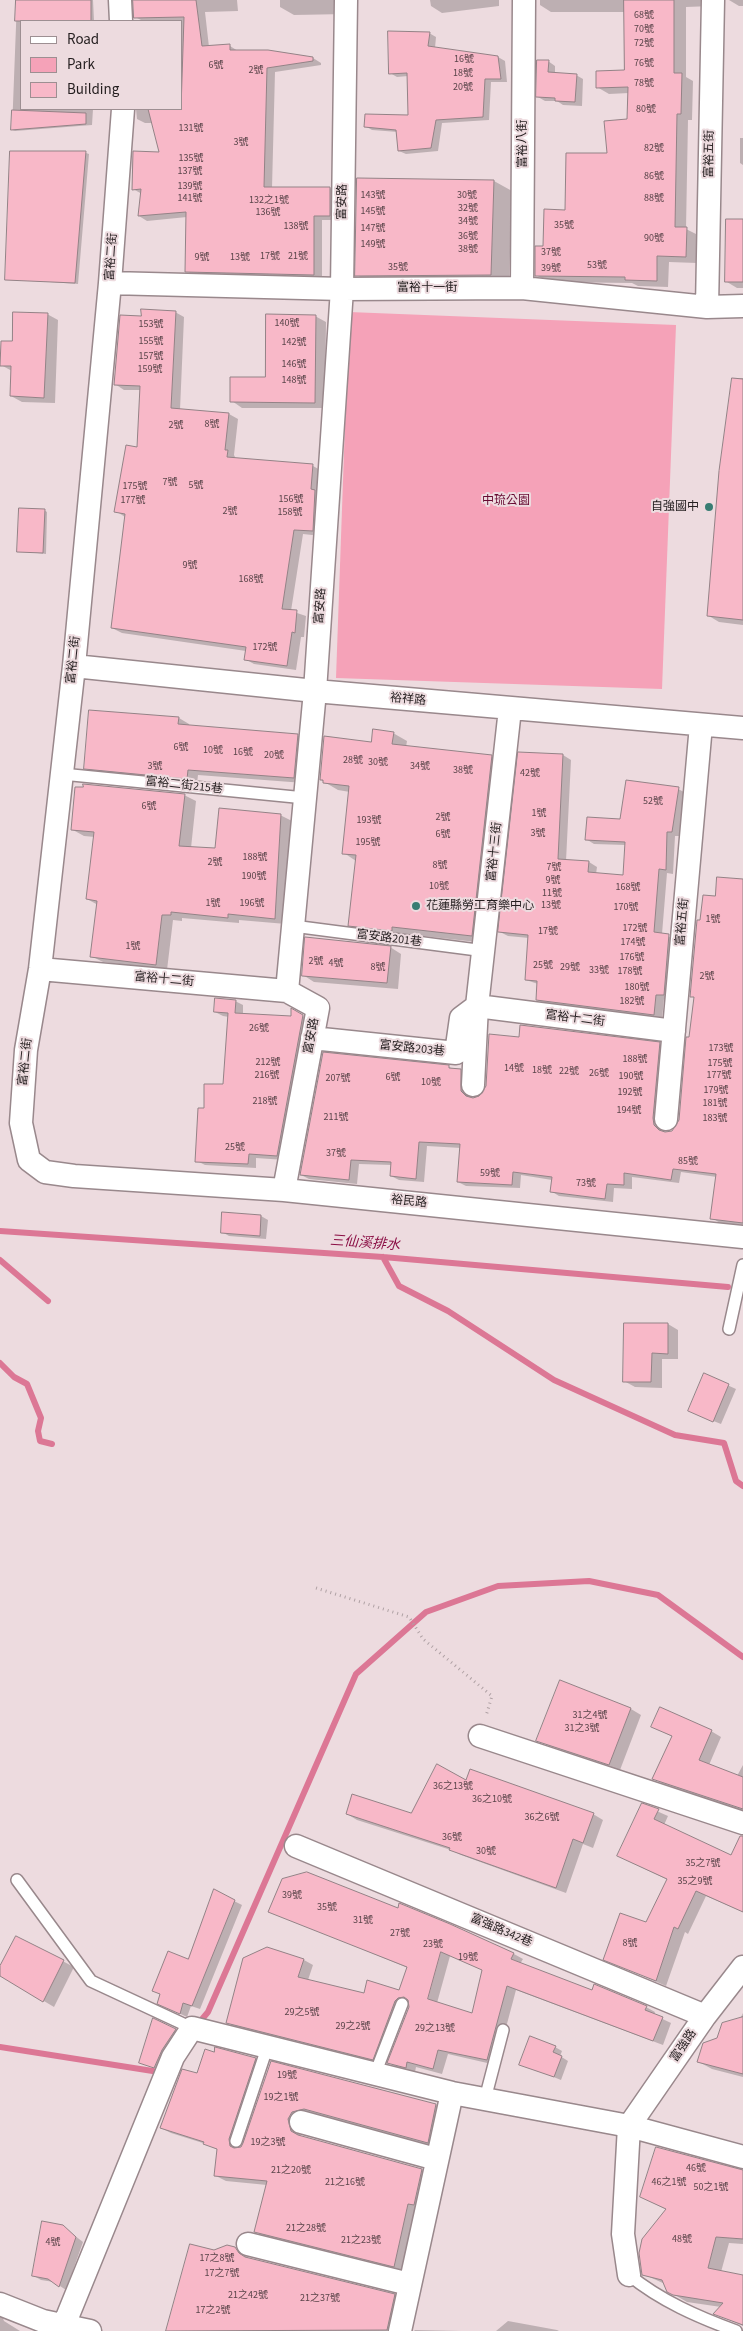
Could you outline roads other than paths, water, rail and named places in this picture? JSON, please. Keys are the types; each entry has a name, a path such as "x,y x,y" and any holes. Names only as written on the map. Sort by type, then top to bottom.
{"street":[{"path":"120,0 120,20"},
{"name":"富安路","path":"284,1190 318,1008 287,991 316,691 342,289 346,0"},
{"name":"富裕八街","path":"522,288 524,0"},
{"name":"富裕五街","path":"707,307 713,0"},
{"name":"富裕二街","path":"74,1176 45,1172 29,1160 21,1123 26,1050 40,969 74,666 110,282 123,110"},
{"name":"富裕十一街","path":"110,282 342,289 522,288 707,307 743,306"},
{"name":"裕祥路","path":"74,666 510,709 743,728"},
{"name":"富裕十三街","path":"473,1085 477,1006 485,951 510,709"},
{"name":"富裕五街","path":"666,1120 701,725"},
{"name":"富裕十二街","path":"40,969 287,991"},
{"name":"富裕十二街","path":"477,1006 674,1031"},
{"name":"富安路203巷","path":"312,1038 456,1053 461,1018 477,1006"},
{"name":"裕民路","path":"74,1176 284,1190 743,1237"},
{"path":"480,1736 743,1823"},
{"name":"富強路342巷","path":"296,1846 705,2016"},
{"name":"富強路","path":"629,2126 705,2016 743,1967"},
{"path":"49,2325 174,2057 192,2028 268,2045 452,2093 629,2126 743,2157"},
{"path":"400,2331 436,2159 452,2093"},
{"path":"301,2122 436,2159"},
{"path":"629,2126 623,2234 629,2275"},
{"path":"248,2244 409,2284"},
{"path":"0,2304 49,2325 90,2331"}],"lane":[{"name":"富裕二街215巷","path":"62,774 305,798"},
{"name":"富安路201巷","path":"293,926 485,951"},
{"path":"729,1329 743,1265"},
{"path":"17,1880 90,1982 192,2028"},
{"path":"375,2074 402,2004"},
{"path":"485,2099 503,2030"},
{"path":"236,2141 268,2045"},
{"path":"629,2275 651,2293 713,2323 736,2331"}],"waterway":[{"name":"三仙溪排水","path":"0,1231 383,1257 728,1287"},
{"path":"383,1257 399,1286 448,1311 554,1380 675,1435 724,1443 736,1481 743,1486"},
{"path":"0,1260 48,1301"},
{"path":"0,1363 14,1377 27,1384 41,1418 38,1431 40,1441 52,1444"},
{"path":"198,2024 208,2012 356,1674 426,1612 498,1586 589,1581 658,1595 743,1657"},
{"path":"0,2047 159,2072 162,2069"}],"place":[{"name":"自強國中","path":"709,507"},
{"name":"花蓮縣勞工育樂中心","path":"416,906"}],"park label":[{"name":"中琉公園","path":"506,501"}]}
